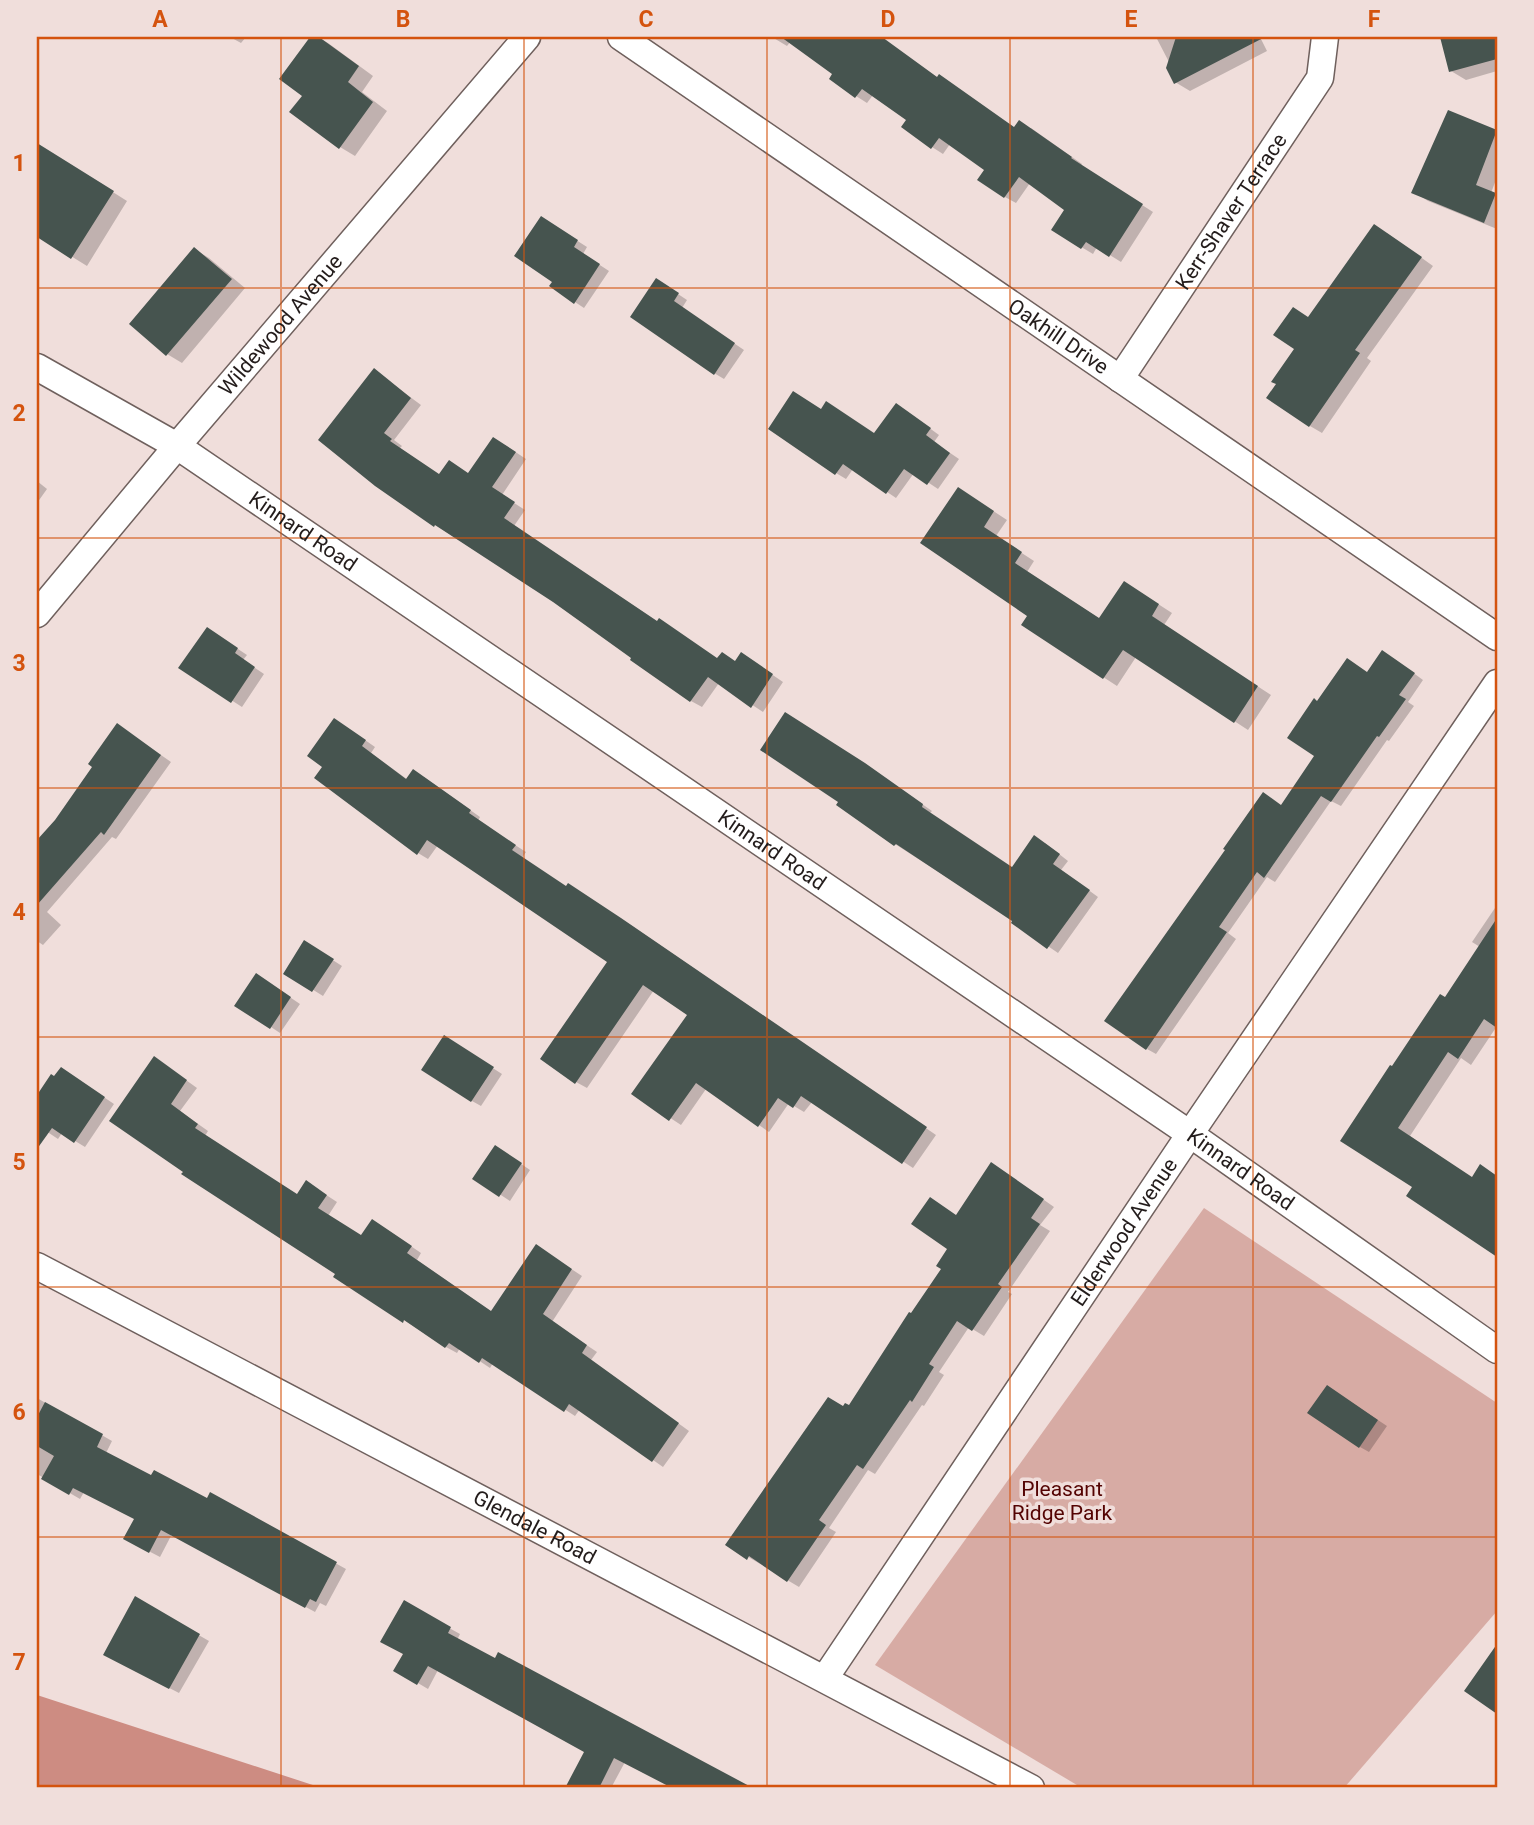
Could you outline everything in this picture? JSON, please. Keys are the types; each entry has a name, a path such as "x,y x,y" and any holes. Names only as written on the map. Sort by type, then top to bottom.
{"street":[{"name":"Wildewood Avenue","path":"37,614 527,37"},
{"name":"Oakhill Drive","path":"621,37 1497,637"},
{"name":"Kerr-Shaver Terrace","path":"1120,379 1320,79 1325,37"},
{"name":"Kinnard Road","path":"37,367 177,446 1190,1134 1497,1350"},
{"name":"Elderwood Avenue","path":"825,1678 1497,683"},
{"name":"Glendale Road","path":"37,1266 1031,1788"}],"green space":[{"name":"Pleasant Ridge Park","path":"1204,1208 1497,1403 1497,1611 1344,1788 1082,1788 875,1665"}],"shaded area":[{"path":"37,1695 322,1788 37,1788"}],"building":[{"path":"310,37 319,37 359,66 348,82 373,102 339,149 289,112 302,96 279,79"},
{"path":"781,37 882,37 1014,127 1019,120 1071,158 1143,204 1109,257 1086,242 1081,249 1051,230 1064,210 1019,177 1004,198 977,180 984,170 939,138 931,149 901,127 906,120 862,89 855,98 829,79 832,74"},
{"path":"1176,37 1265,37 1174,84 1166,68"},
{"path":"1440,37 1497,37 1497,59 1449,72"},
{"path":"1448,110 1497,130 1476,185 1496,193 1484,223 1411,193"},
{"path":"37,143 114,191 71,259 37,237"},
{"path":"541,216 578,240 574,247 600,264 574,304 549,286 552,282 514,256"},
{"path":"1374,224 1422,257 1355,350 1360,353 1309,427 1266,398 1276,384 1271,382 1294,349 1273,335 1293,307 1308,317"},
{"path":"194,247 232,279 166,356 129,324"},
{"path":"656,278 679,293 674,301 735,343 714,375 630,317"},
{"path":"374,368 411,398 384,433 392,439 390,441 439,474 449,460 468,473 493,437 516,452 492,487 515,502 504,518 717,658 722,652 735,661 741,652 773,674 751,708 708,677 690,702 553,602 435,525 434,527 375,486 318,440"},
{"path":"793,391 821,409 826,401 874,433 896,403 931,428 926,435 950,453 927,485 904,469 886,494 843,464 835,475 768,429"},
{"path":"958,487 994,511 984,527 1022,552 1015,563 1099,618 1124,581 1159,604 1152,616 1258,686 1234,723 1123,650 1103,679 1021,625 1027,616 920,543"},
{"path":"207,627 238,648 235,653 255,667 231,703 178,668"},
{"path":"1382,650 1415,673 1399,695 1406,699 1331,802 1321,796 1264,878 1257,872 1219,927 1227,932 1146,1050 1104,1021 1263,792 1281,805 1314,756 1287,738 1314,698 1317,701 1347,658 1367,672"},
{"path":"785,712 865,763 923,804 922,807 1012,867 1034,835 1060,854 1053,864 1090,890 1047,949 1011,923 1012,921 896,844 894,846 836,805 838,802 760,750"},
{"path":"334,718 366,740 362,746 406,779 413,769 471,810 469,813 516,845 512,850 621,918 927,1127 902,1164 801,1096 793,1108 778,1098 758,1127 696,1083 669,1121 631,1094 687,1015 643,985 575,1084 540,1059 607,962 427,840 417,855 314,778 322,767 307,756"},
{"path":"117,723 161,755 104,835 101,832 37,905 37,840 55,820 92,767 88,764"},
{"path":"1497,918 1497,1028 1484,1019 1458,1059 1448,1052 1398,1128 1472,1177 1480,1164 1497,1176 1497,1257 1406,1196 1412,1187 1340,1141 1440,994 1445,997"},
{"path":"304,940 334,959 312,992 283,974"},
{"path":"256,973 291,997 270,1029 234,1006"},
{"path":"444,1035 494,1067 471,1102 421,1070"},
{"path":"154,1056 187,1080 171,1104 198,1124 195,1128 297,1194 306,1180 327,1195 318,1208 361,1235 372,1219 412,1246 407,1253 491,1311 536,1244 572,1269 543,1314 587,1345 582,1353 679,1423 652,1462 569,1404 564,1412 482,1358 479,1363 449,1343 445,1348 404,1320 403,1323 333,1277 335,1274 181,1174 183,1172 109,1121"},
{"path":"61,1067 105,1097 74,1143 52,1128 37,1149 37,1095 51,1074 54,1076"},
{"path":"495,1145 522,1163 499,1197 472,1179"},
{"path":"991,1162 1044,1199 1031,1218 1040,1224 998,1284 1002,1287 972,1331 957,1321 929,1364 934,1367 912,1402 910,1400 863,1469 857,1465 819,1520 826,1525 787,1582 749,1556 747,1560 725,1545 828,1397 843,1406 845,1403 849,1405 909,1312 911,1313 941,1269 936,1266 947,1249 911,1224 930,1197 956,1215"},
{"path":"1327,1385 1378,1420 1359,1448 1307,1413"},
{"path":"45,1402 103,1434 97,1447 151,1475 154,1470 207,1498 210,1492 337,1562 316,1602 310,1599 305,1608 161,1530 149,1553 123,1539 134,1519 73,1488 69,1495 41,1479 54,1456 37,1446 37,1417"},
{"path":"135,1596 200,1634 169,1689 103,1655"},
{"path":"404,1600 451,1627 448,1633 495,1658 498,1652 753,1788 672,1788 614,1758 599,1788 565,1788 584,1752 428,1666 417,1685 393,1671 403,1654 380,1642"},
{"path":"1497,1644 1497,1714 1464,1691"}]}
